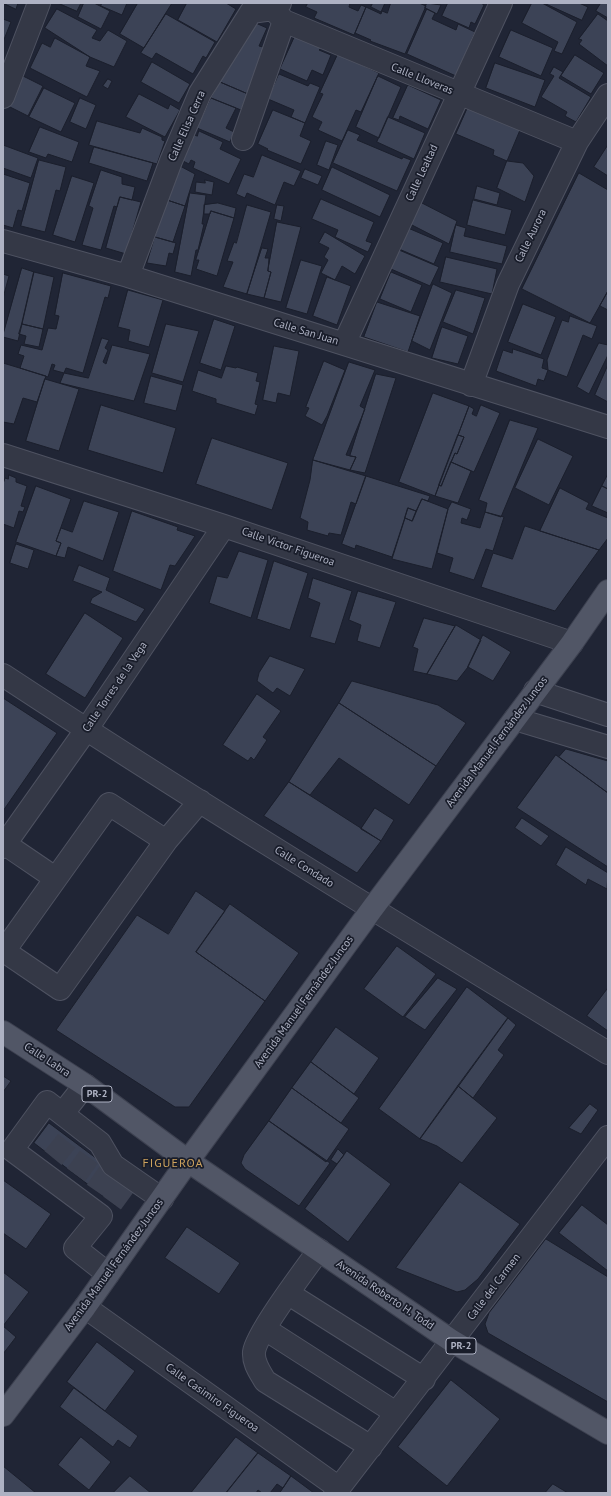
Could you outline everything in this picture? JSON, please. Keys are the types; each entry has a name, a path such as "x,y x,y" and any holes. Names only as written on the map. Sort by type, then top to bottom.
{"main road":[{"name":"Avenida Manuel Fernández Juncos","path":"3,1415 85,1307 188,1161 372,909 572,643 608,591"},
{"name":"Calle Labra","path":"3,1032 85,1085 188,1161"},
{"name":"Avenida Roberto H. Todd","path":"188,1161 452,1341 608,1433"}],"street":[{"path":"3,97 11,51 39,3"},
{"name":"Calle Lealtad","path":"344,344 458,93 502,3"},
{"path":"243,139 279,11"},
{"name":"Calle Lloveras","path":"279,11 458,93 577,142"},
{"name":"Calle Elisa Cerra","path":"128,276 171,161 200,93 251,12 279,11"},
{"name":"Calle Aurora","path":"471,385 508,284 577,142 608,95"},
{"name":"Calle San Juan","path":"3,241 128,276 471,385 608,426"},
{"name":"Calle Víctor Figueroa","path":"3,455 224,526 572,643"},
{"name":"Calle Torres de la Vega","path":"4,846 86,730 224,526"},
{"name":"Calle Condado","path":"3,675 86,730 200,802 608,1053"},
{"path":"535,691 608,715"},
{"path":"515,719 608,747"},
{"path":"166,841 109,804 4,951 60,989 166,841 200,802"},
{"path":"4,846 56,878"},
{"path":"71,1126 85,1085"},
{"path":"108,1274 75,1248 98,1203 48,1165 12,1150 47,1102 96,1148 112,1167 162,1199"},
{"name":"Calle del Carmen","path":"337,1490 424,1379 608,1137"},
{"path":"319,1250 265,1329 254,1352 256,1367 265,1381 371,1447"},
{"path":"289,1294 424,1379"},
{"name":"Calle Casimiro Figueroa","path":"85,1307 337,1490"},
{"path":"265,1329 396,1413"}],"building":[{"path":"3,3 18,3 16,9"},
{"path":"58,3 81,3 77,11"},
{"path":"84,3 94,3 110,11 101,29 78,17"},
{"path":"102,3 127,3 122,15 101,6"},
{"path":"138,3 172,3 144,48 120,34"},
{"path":"187,3 226,3 236,9 217,42 178,20"},
{"path":"308,3 350,3 349,7 358,11 361,5 366,7 354,35 314,18 317,12 306,7"},
{"path":"373,3 385,3 381,12 371,7"},
{"path":"391,3 419,3 426,6 405,54 370,41 371,40 355,33 366,7 381,14 382,11 387,13"},
{"path":"427,3 441,5 437,14 425,8"},
{"path":"448,3 481,3 484,5 475,24 471,22 469,28 442,16"},
{"path":"532,3 542,3 577,22 562,54 554,51 558,42 522,23"},
{"path":"544,3 579,3 588,7 582,20"},
{"path":"601,3 608,3 608,18 596,11"},
{"path":"57,9 97,30 92,38 100,41 108,30 127,41 114,67 90,57 45,28"},
{"path":"427,9 435,13 432,19 456,30 458,24 475,32 456,76 407,54"},
{"path":"166,14 215,42 206,58 203,56 193,74 156,53 152,59 141,53"},
{"path":"598,14 608,21 608,66 579,44 582,40 579,39"},
{"path":"3,19 11,22 3,42"},
{"path":"251,21 267,28 259,46 267,48 248,94 220,82"},
{"path":"511,30 553,48 541,76 499,57"},
{"path":"295,36 321,48 319,50 331,55 323,75 312,70 307,81 280,69"},
{"path":"55,38 90,57 86,66 100,71 87,97 30,68 42,43 50,47"},
{"path":"338,54 379,73 361,112 356,110 342,141 318,130 322,122 312,117 323,94 320,93"},
{"path":"575,55 604,73 591,94 561,76"},
{"path":"152,62 190,84 179,103 141,82"},
{"path":"495,63 545,80 535,107 486,88"},
{"path":"554,67 563,72 559,78 591,97 576,122 565,116 567,112 541,97 554,76 550,74"},
{"path":"279,74 308,86 310,83 320,87 305,123 291,117 294,110 268,99"},
{"path":"23,76 43,86 28,116 8,106"},
{"path":"378,76 401,87 379,138 356,127"},
{"path":"108,79 112,81 108,89 103,86"},
{"path":"220,82 248,94 241,110 211,98"},
{"path":"408,85 441,100 428,129 400,116 399,120 393,118"},
{"path":"44,88 75,103 61,132 29,117"},
{"path":"139,94 168,109 170,104 180,110 165,137 126,117"},
{"path":"80,98 96,105 86,129 70,122"},
{"path":"211,98 236,108 226,128 234,132 230,142 197,128"},
{"path":"468,107 520,130 507,161 493,155 494,150 456,134"},
{"path":"273,110 305,123 300,136 311,141 301,164 267,150 268,149 258,144"},
{"path":"388,117 425,133 414,159 377,142"},
{"path":"97,121 140,133 142,128 162,137 162,140 165,141 157,164 89,145"},
{"path":"40,127 79,142 72,162 48,154 46,158 29,152"},
{"path":"348,130 360,135 357,140 402,159 403,157 411,160 397,191 333,163"},
{"path":"199,131 223,142 220,149 241,159 229,184 193,168 195,162 191,160 189,164 179,159 191,133 197,136"},
{"path":"326,141 338,145 329,170 317,165"},
{"path":"3,145 38,158 31,178 3,168"},
{"path":"608,145 608,176 594,167"},
{"path":"94,147 153,163 147,181 89,163"},
{"path":"262,155 301,171 294,186 284,182 275,205 247,193 245,198 236,194 244,174 253,177"},
{"path":"39,160 66,167 60,191 56,190 45,232 21,226"},
{"path":"507,161 523,163 534,176 525,202 497,188"},
{"path":"180,166 195,174 185,206 167,200"},
{"path":"332,167 390,195 380,217 322,190"},
{"path":"305,169 322,176 318,185 301,178"},
{"path":"101,170 122,177 122,184 135,187 132,200 120,197 117,207 114,206 101,250 82,245 93,208 89,206"},
{"path":"579,173 608,190 608,291 590,323 522,289"},
{"path":"3,174 30,183 22,211 18,210 13,228 3,225"},
{"path":"72,176 94,183 75,242 53,235"},
{"path":"205,180 214,182 212,195 195,192 196,182 205,183"},
{"path":"477,186 500,193 497,205 474,199"},
{"path":"190,193 206,195 202,224 204,224 198,250 196,250 191,276 175,272"},
{"path":"120,197 141,202 126,254 106,248"},
{"path":"321,199 374,222 366,241 372,243 368,252 335,237 338,230 312,219"},
{"path":"167,200 185,206 173,242 155,237"},
{"path":"473,200 512,210 505,235 467,225"},
{"path":"420,202 457,221 449,244 410,224"},
{"path":"218,203 236,208 234,218 211,211 210,214 204,214 204,205"},
{"path":"247,205 271,212 247,294 223,287 233,262 227,261 234,242 236,243"},
{"path":"277,205 284,206 281,221 274,219"},
{"path":"211,211 234,218 217,276 196,269 199,260 196,260"},
{"path":"277,222 301,227 281,302 264,298 271,272 268,271"},
{"path":"456,225 466,228 464,236 507,246 502,264 450,252"},
{"path":"408,228 443,243 434,264 399,249"},
{"path":"325,232 365,256 355,274 342,266 335,280 321,273 328,260 324,257 329,248 319,243"},
{"path":"155,237 176,243 173,254 169,253 166,266 147,263"},
{"path":"262,248 268,249 265,258 269,258 268,271 271,272 264,298 247,294"},
{"path":"399,250 439,267 430,286 391,269"},
{"path":"446,257 497,269 492,294 440,282"},
{"path":"301,260 322,266 307,314 286,308"},
{"path":"22,268 34,272 18,341 3,337 3,335"},
{"path":"34,272 54,277 43,329 22,324"},
{"path":"391,272 422,285 411,312 380,299"},
{"path":"63,273 111,286 108,298 105,297 83,373 66,368 64,373 53,370 55,365 52,364 48,377 20,368 24,356 18,354 21,345 42,350 48,328 56,329 59,316 55,315"},
{"path":"3,274 9,276 3,298"},
{"path":"327,277 351,286 337,325 313,316"},
{"path":"433,284 452,293 430,350 412,341"},
{"path":"128,290 163,300 149,347 128,341 130,330 118,327"},
{"path":"456,290 485,298 473,334 443,322"},
{"path":"608,291 608,310 600,306"},
{"path":"377,302 420,316 408,352 364,337"},
{"path":"523,304 556,317 541,355 508,342"},
{"path":"570,316 597,326 592,339 583,335 567,377 548,370 547,360 562,320 568,322"},
{"path":"214,319 235,326 221,370 200,363"},
{"path":"22,324 43,329 39,347 24,344 26,336 19,334"},
{"path":"166,324 199,331 183,382 152,373"},
{"path":"442,327 468,336 458,364 432,358"},
{"path":"102,338 109,340 105,348 108,350 103,362 106,364 112,345 150,354 134,401 60,383 64,373 88,378"},
{"path":"599,343 608,345 608,355 589,394 577,387"},
{"path":"274,346 299,351 290,396 278,393 276,403 263,400"},
{"path":"513,349 544,359 542,368 548,370 544,381 538,379 536,386 496,371 503,350 512,353"},
{"path":"324,361 345,370 322,425 305,416 309,408 306,407"},
{"path":"349,362 375,370 360,406 365,409 346,455 356,457 350,470 313,460"},
{"path":"3,363 46,376 37,402 23,398 14,424 3,422"},
{"path":"608,365 608,402 595,395"},
{"path":"226,366 237,367 258,373 256,381 260,382 255,404 258,405 255,415 216,403 216,399 192,391 198,370 221,378"},
{"path":"376,374 396,378 365,473 350,470 356,457 350,456"},
{"path":"151,376 183,385 176,411 144,403"},
{"path":"45,379 79,389 59,451 26,441"},
{"path":"433,393 469,406 435,496 399,482"},
{"path":"101,405 176,428 163,473 88,450"},
{"path":"481,405 500,413 474,472 451,462 455,453 457,454 464,437 458,435 469,406 474,409 472,414 476,416"},
{"path":"510,420 538,428 501,517 485,512 487,503 479,500"},
{"path":"458,435 464,437 457,454 455,453 441,486 439,485"},
{"path":"212,438 288,463 272,510 196,484"},
{"path":"538,439 573,456 549,505 515,488"},
{"path":"313,460 366,476 356,504 351,502 341,535 329,533 328,536 307,530 308,522 300,518 310,480"},
{"path":"451,462 471,471 458,503 435,496"},
{"path":"608,474 608,489 602,486"},
{"path":"9,475 16,478 16,482 27,486 21,506 25,507 23,512 19,511 14,528 3,524 3,484 5,478 8,479"},
{"path":"366,476 430,496 428,501 422,499 416,511 408,508 392,557 356,545 355,549 342,544"},
{"path":"36,486 71,499 56,541 61,543 56,556 16,542"},
{"path":"602,486 608,489 608,513 592,506"},
{"path":"560,488 589,503 586,509 608,518 608,538 599,550 540,531"},
{"path":"422,499 448,509 432,569 392,559 405,518 412,521"},
{"path":"84,501 119,512 103,561 68,547 65,558 56,556 61,543 56,541 61,528 72,532"},
{"path":"452,502 471,509 467,520 462,518 461,523 480,528 485,512 504,517 493,551 486,549 474,580 449,572 453,558 437,553 448,509"},
{"path":"408,508 416,511 412,521 405,518"},
{"path":"132,511 178,527 177,530 195,536 175,566 170,565 161,590 113,571"},
{"path":"525,526 599,550 555,611 481,587 493,553 512,559"},
{"path":"16,544 34,550 28,569 10,563"},
{"path":"239,551 268,560 251,618 209,603 217,576 227,578"},
{"path":"274,561 308,573 290,630 257,619"},
{"path":"79,565 110,578 106,590 145,609 136,622 90,603 92,598 102,592 73,581"},
{"path":"313,578 352,591 335,644 310,637 320,603 308,598"},
{"path":"358,591 396,602 380,648 357,641 361,625 349,620"},
{"path":"85,613 123,638 85,698 46,674"},
{"path":"424,618 455,626 427,674 413,671 418,649 413,647"},
{"path":"456,625 481,640 468,667 457,681 427,674"},
{"path":"483,635 511,652 493,681 468,667"},
{"path":"270,656 305,669 290,696 277,688 273,693 257,681 259,673"},
{"path":"352,681 438,705 466,723 436,766 339,703"},
{"path":"257,694 281,711 263,737 267,740 254,760 251,757 248,761 223,745"},
{"path":"3,698 57,733 3,811"},
{"path":"339,703 436,766 409,805 339,758 310,795 289,782"},
{"path":"566,749 608,761 608,793 559,757"},
{"path":"556,755 608,793 608,867 517,808"},
{"path":"289,782 381,841 357,873 264,816"},
{"path":"375,808 394,820 381,841 361,829"},
{"path":"522,818 549,836 541,846 515,828"},
{"path":"566,847 608,873 607,889 588,879 586,885 556,865"},
{"path":"196,891 225,911 196,952 265,1001 189,1107 175,1107 56,1030 137,915 168,934"},
{"path":"230,904 299,953 265,1001 196,952"},
{"path":"397,946 436,974 403,1017 364,989"},
{"path":"438,978 457,989 425,1030 405,1017"},
{"path":"467,987 508,1018 420,1139 379,1109"},
{"path":"608,988 608,1031 587,1016"},
{"path":"508,1018 516,1025 498,1050 504,1055 473,1098 458,1086"},
{"path":"336,1027 379,1058 354,1094 311,1062"},
{"path":"311,1062 359,1098 341,1123 292,1088"},
{"path":"3,1076 11,1081 3,1092"},
{"path":"458,1086 497,1118 462,1163 437,1146 420,1139"},
{"path":"292,1088 349,1129 326,1162 269,1121"},
{"path":"590,1104 598,1110 581,1134 569,1128"},
{"path":"269,1121 330,1163 299,1206 245,1169 241,1163 244,1155"},
{"path":"49,1123 132,1185 116,1206 34,1143"},
{"path":"338,1149 344,1155 337,1164 331,1160"},
{"path":"347,1151 391,1184 348,1242 305,1209"},
{"path":"3,1180 51,1214 26,1249 3,1233"},
{"path":"460,1182 520,1224 478,1279 465,1290 457,1292 396,1268"},
{"path":"582,1205 608,1225 608,1271 559,1233"},
{"path":"187,1227 240,1263 219,1294 165,1258"},
{"path":"546,1239 608,1277 608,1402 488,1333 485,1324 489,1313"},
{"path":"3,1272 29,1292 3,1326"},
{"path":"3,1326 16,1337 3,1354"},
{"path":"97,1342 135,1371 105,1411 67,1382"},
{"path":"451,1380 500,1419 447,1486 398,1447"},
{"path":"74,1388 138,1436 130,1448 118,1440 113,1447 60,1407"},
{"path":"81,1437 111,1462 89,1490 58,1465"},
{"path":"236,1437 258,1453 226,1493 191,1493"},
{"path":"258,1453 291,1476 283,1488 277,1484 270,1493 262,1493 258,1490 256,1493 226,1493"},
{"path":"3,1466 36,1493 3,1493"},
{"path":"130,1476 151,1493 113,1493"},
{"path":"291,1476 314,1493 280,1493"},
{"path":"553,1484 568,1493 545,1493"}],"tunnel":[{"path":"53,1158 70,1137"},
{"path":"76,1175 91,1154"},
{"path":"96,1191 111,1169"},
{"path":"112,1203 128,1181"}],"district":[{"name":"FIGUEROA","path":"173,1164"}]}
